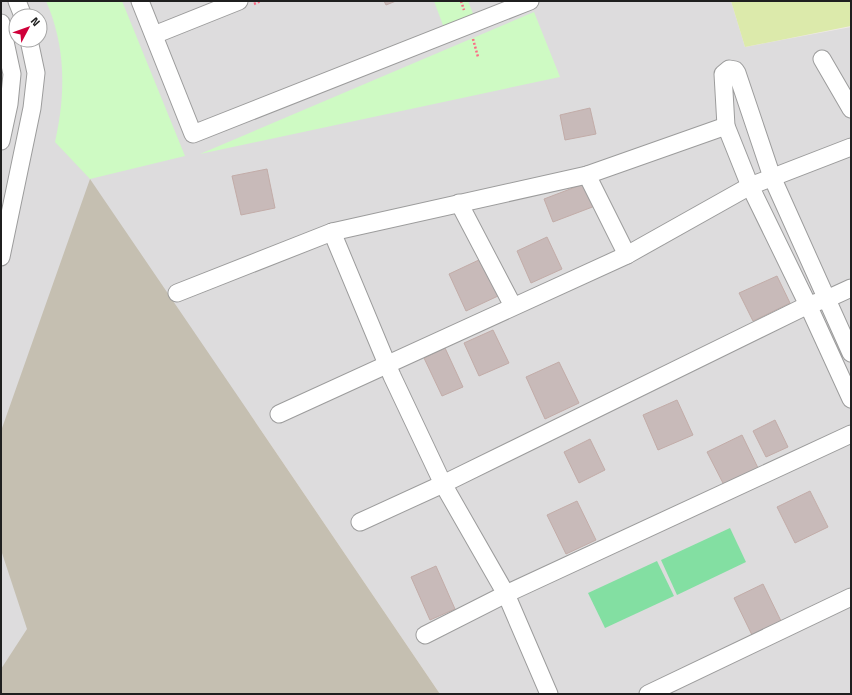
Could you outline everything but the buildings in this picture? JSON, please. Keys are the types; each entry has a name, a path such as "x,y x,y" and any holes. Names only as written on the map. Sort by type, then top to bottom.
{"street":[{"path":"140,1 193,134 530,1"},
{"path":"154,35 246,2"},
{"path":"1,23 12,74 9,104 1,141"},
{"path":"1,257 36,73 31,48"},
{"path":"822,59 851,109"},
{"path":"851,353 772,177 737,73 732,69 726,71 723,74 726,126 750,186 808,305 851,399"},
{"path":"177,293 332,232 587,175 726,126"},
{"path":"279,414 627,255 750,186 851,147"},
{"path":"587,175 627,255"},
{"path":"459,204 513,306"},
{"path":"332,232 387,364 443,484 506,594 549,694"},
{"path":"360,522 443,484 808,305 827,299 851,288"},
{"path":"425,635 506,594 851,434"},
{"path":"648,694 851,597"}],"path":[{"path":"246,2 261,1"}],"shaded area":[{"path":"1,1 731,1 745,47 851,27 851,694 440,694 250,414 1,694"},
{"path":"90,179 440,694 1,694 1,669 27,629 1,550 1,431"}],"green space":[{"path":"46,1 122,1 185,156 90,179 55,142 61,106 61,53 53,18"},
{"path":"434,1 468,1 474,16 444,28"},
{"path":"731,1 851,1 851,26 745,47"},
{"path":"534,12 560,77 200,154"},
{"path":"730,528 746,562 677,595 661,560"},
{"path":"657,561 674,596 605,628 588,593"}]}
